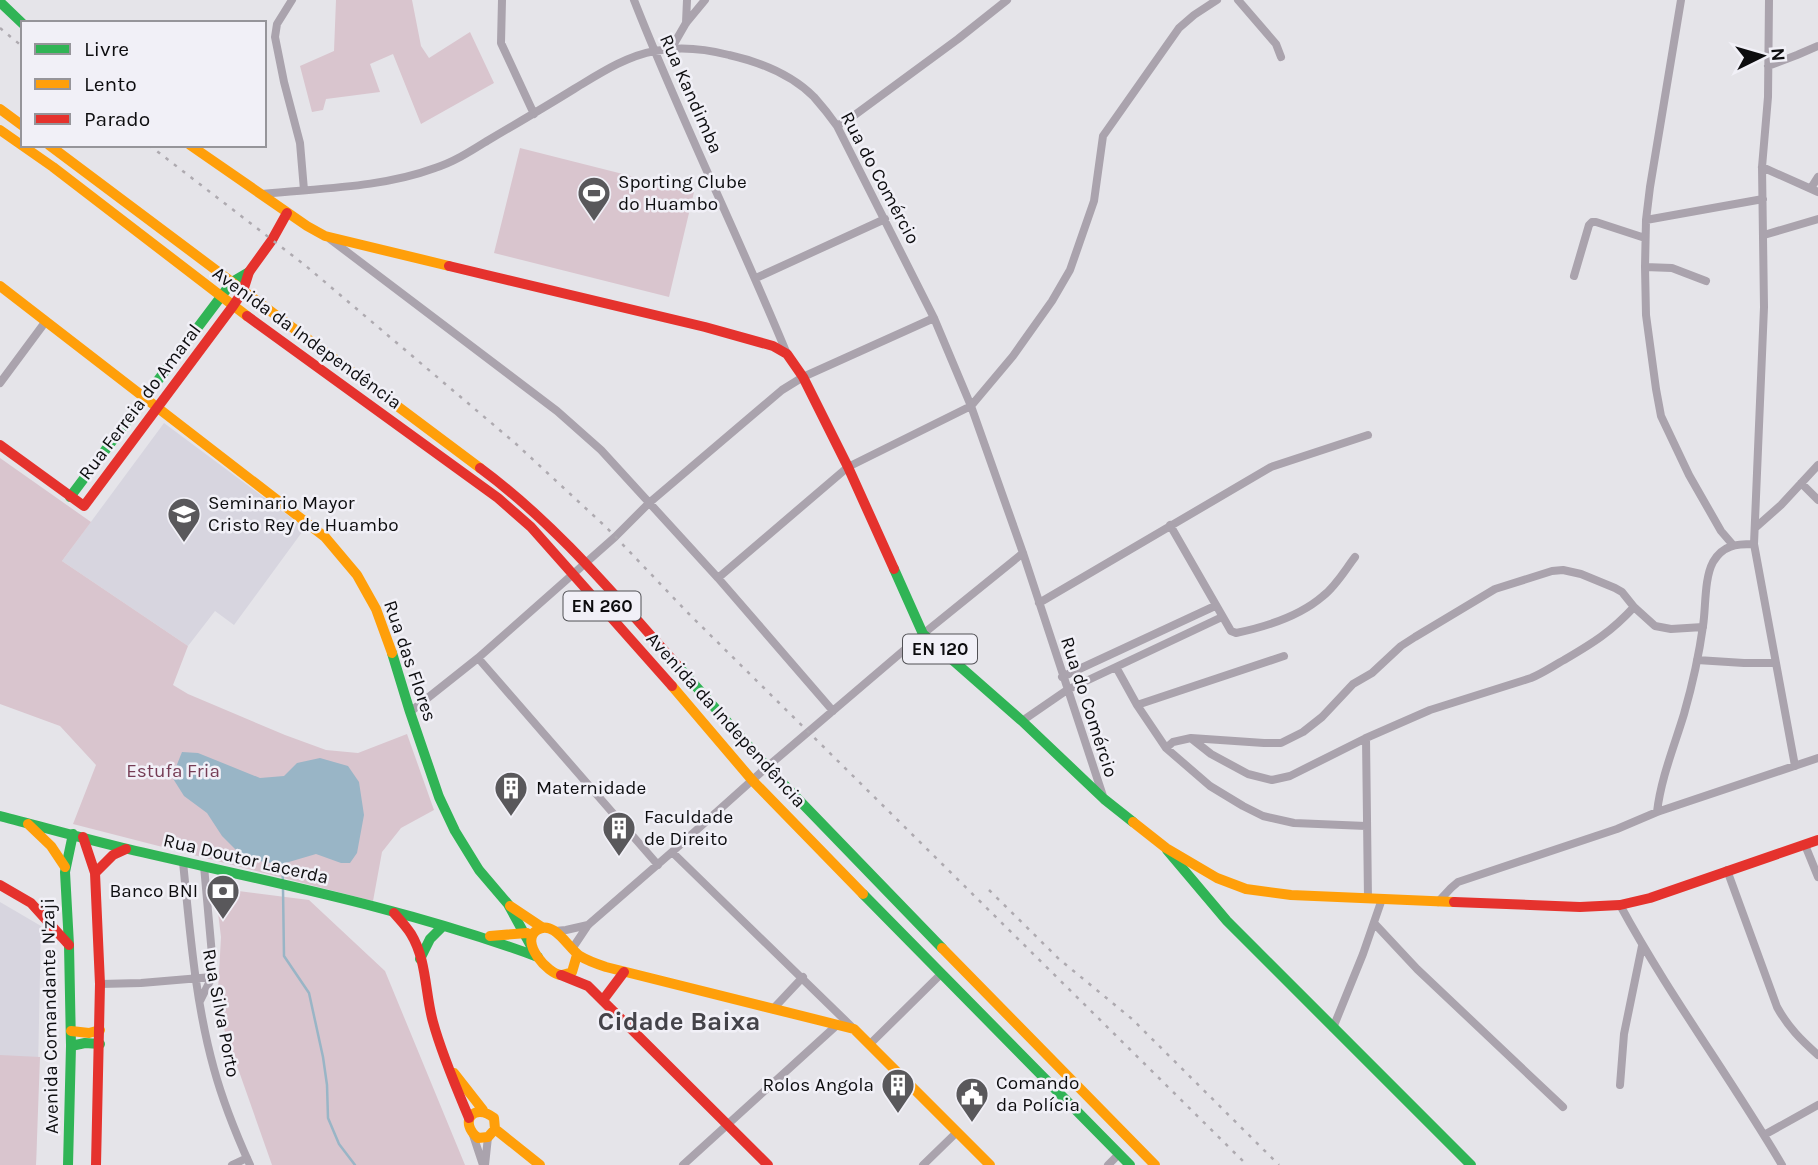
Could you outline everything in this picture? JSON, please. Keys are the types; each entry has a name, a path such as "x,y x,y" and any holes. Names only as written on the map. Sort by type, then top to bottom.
{"main road":[{"path":"0,2 21,22"},
{"path":"0,109 21,125"},
{"name":"Avenida da Independência","path":"0,130 21,145"},
{"name":"Avenida da Independência","path":"24,147 233,306 498,498 531,527 752,780 1130,1165"},
{"name":"Avenida da Independência","path":"51,147 506,488 540,517 585,562 767,767 1037,1047 1155,1165"},
{"path":"193,147 287,213 326,236 705,327 773,346 787,354"},
{"path":"53,167 62,155"},
{"name":"Rua Ferreia do Amaral","path":"249,272 232,282 70,497 84,506 233,306 243,291 249,272 287,213"},
{"path":"136,232 147,219"},
{"name":"Rua das Flores","path":"0,286 325,537 357,575 376,609 439,797 455,831 479,870 508,904 531,946"},
{"name":"EN 120","path":"787,354 803,377 848,467 923,634 1022,721 1104,799 1166,848 1217,878 1246,889 1291,895 1580,907 1620,905 1650,898 1818,840"},
{"path":"0,445 70,497"},
{"path":"667,680 679,667"},
{"name":"Rua Doutor Lacerda","path":"0,816 394,913 484,937 538,957"},
{"path":"26,822 51,846 65,867"},
{"path":"78,835 95,873 100,984 96,1165"},
{"name":"Avenida Comandante N'zaji","path":"68,1165 71,1031 65,867 78,835"},
{"path":"831,862 845,848"},
{"path":"1166,848 1227,921 1471,1165"},
{"path":"95,873 113,855 126,849"},
{"path":"843,874 856,860"},
{"path":"0,885 31,903 69,945"},
{"name":"Rua das Flores","path":"508,904 526,915 539,929"},
{"path":"394,913 410,933 421,958 433,1021 469,1118 468,1127 473,1135 483,1138 492,1133"},
{"path":"421,958 430,939 442,927"},
{"path":"531,946 530,940 539,929 555,931 575,952 599,964 854,1029 990,1165"},
{"name":"Rua Doutor Lacerda","path":"484,937 539,929"},
{"name":"Rua Doutor Lacerda","path":"531,946 554,972 591,988 768,1165"},
{"path":"561,975 572,972 575,952"},
{"path":"603,1000 624,972"},
{"path":"71,1031 100,1030"},
{"path":"71,1046 100,1044"},
{"path":"1026,1059 1037,1047"},
{"path":"446,1062 483,1110 494,1118 492,1133"},
{"path":"469,1118 475,1112 483,1110"},
{"path":"492,1133 540,1165"}],"street":[{"path":"292,0 277,24 275,37 300,143 304,190"},
{"path":"502,0 501,43 534,114"},
{"name":"Rua Kandimba","path":"634,0 787,354"},
{"path":"685,23 687,0"},
{"path":"671,49 685,23 705,0"},
{"path":"837,126 958,39 1007,0"},
{"path":"718,578 848,467 971,407 1013,356 1052,301 1070,270 1094,201 1103,136 1179,28 1217,0"},
{"path":"1238,0 1276,44 1281,57"},
{"path":"1681,0 1646,220 1646,315 1661,416 1689,475 1732,545"},
{"path":"1769,0 1768,97 1762,167 1764,307 1754,544 1796,766"},
{"path":"1768,66 1818,46"},
{"name":"Rua do Comércio","path":"261,194 379,182 437,168 624,61 654,51 696,49 718,52 766,66 806,89 837,126 934,318 971,407 1023,553 1104,799"},
{"path":"1762,167 1814,190 1818,177"},
{"path":"1646,220 1763,199"},
{"path":"756,278 885,219"},
{"path":"1764,235 1818,219"},
{"path":"1574,276 1592,222 1645,238"},
{"path":"326,236 557,411 601,450 718,578 833,712"},
{"path":"1645,267 1672,268 1706,281"},
{"path":"410,712 478,658 615,537 649,503 782,390 803,377 934,318"},
{"path":"0,383 46,321"},
{"path":"1039,603 1271,467 1368,435"},
{"path":"1755,528 1818,465"},
{"path":"1801,483 1818,500"},
{"path":"1170,525 1214,606 1231,631 1236,633 1302,610 1323,596 1355,557"},
{"path":"1657,812 1662,782 1690,694 1710,571 1722,551 1732,545 1754,544"},
{"path":"575,952 588,925 767,767 1023,553"},
{"path":"1166,748 1173,742 1191,738 1280,743 1292,738 1322,717 1353,684 1372,673 1415,637 1495,589 1552,571 1563,570 1581,574 1615,588 1655,626 1671,629 1703,627"},
{"path":"1062,677 1214,606"},
{"path":"1191,738 1211,754 1248,774 1272,780 1290,776 1430,710 1546,672 1611,631 1634,607"},
{"path":"1022,721 1067,690 1222,617"},
{"path":"1137,705 1284,656"},
{"path":"478,658 658,865"},
{"path":"1697,660 1776,663"},
{"path":"1116,667 1166,748 1210,786 1263,816 1294,823 1366,826"},
{"path":"1366,738 1368,899"},
{"path":"1438,902 1458,882 1818,758"},
{"path":"1805,845 1818,877"},
{"path":"672,852 854,1029"},
{"name":"Rua Silva Porto","path":"183,862 202,1017 214,1069 248,1162"},
{"path":"200,1001 212,977 204,866"},
{"path":"1727,870 1777,1007 1786,1024 1818,1055"},
{"path":"1333,1028 1382,899"},
{"path":"1620,905 1642,946 1782,1165"},
{"path":"1374,923 1418,969 1563,1107"},
{"path":"555,931 588,925"},
{"path":"1620,1086 1624,1034 1642,946"},
{"path":"870,1044 941,974"},
{"path":"100,984 212,977"},
{"path":"773,1009 803,977"},
{"path":"683,1165 836,1025"},
{"path":"1764,1135 1818,1105"},
{"path":"923,1165 957,1132"},
{"path":"484,1165 492,1133"},
{"path":"473,1135 484,1165"},
{"path":"1108,1165 1119,1154"},
{"path":"232,1165 248,1162"}],"shaded area":[{"name":"Seminario Mayor Cristo Rey de Huambo","path":"164,423 305,528 234,625 215,611 188,646 62,561"},
{"path":"0,902 41,926 36,1165 0,1165"}],"green space":[{"path":"336,0 412,0 421,46 429,58 470,32 494,83 421,124 393,54 370,64 380,92 326,99 323,110 312,112 300,66 334,51"},
{"name":"Sporting Clube do Huambo","path":"520,148 694,192 669,297 494,253"},
{"name":"Estufa Fria","path":"0,458 91,522 62,561 188,646 173,685 188,694 326,750 358,753 407,734 434,810 401,828 382,852 373,901 73,824 96,765 60,726 0,704"},
{"path":"215,888 309,900 385,971 465,1165 272,1165 217,1009 221,937"},
{"path":"0,1055 40,1057 36,1165 0,1165"}],"water":[{"path":"182,752 198,753 260,778 284,776 297,763 320,758 348,766 359,782 364,815 357,853 350,863 341,863 316,854 282,864 263,862 240,854 222,836 207,813 184,796 172,777"}],"waterway":[{"path":"282,864 283,882"},
{"path":"283,889 284,956 309,993 323,1057 328,1118 339,1144 355,1165"}],"railway":[{"path":"0,28 21,45"},
{"path":"152,147 306,266 515,443 607,528 688,613 1247,1165"},
{"path":"989,890 1059,959 1132,1019 1279,1165"}],"traffic: fast":[{"path":"0,2 21,22"},
{"path":"70,497 232,282 249,272"},
{"path":"894,569 923,634 1022,721 1104,799 1133,822"},
{"path":"392,653 439,797 455,831 479,870 508,904 531,946"},
{"path":"678,666 767,767 942,948"},
{"path":"0,816 386,910 538,957"},
{"path":"68,1165 71,1046 65,872 73,834"},
{"path":"1167,850 1227,921 1471,1165"},
{"path":"863,894 1130,1165"},
{"path":"420,959 430,939 442,927"},
{"path":"71,1046 100,1044"}],"traffic: slow":[{"path":"0,109 21,125"},
{"path":"0,130 21,145"},
{"path":"24,147 247,316"},
{"path":"52,147 480,468"},
{"path":"193,147 325,236 449,266"},
{"path":"0,286 325,537 357,575 376,609 392,653"},
{"path":"672,686 752,780 863,894"},
{"path":"1133,822 1166,848 1217,878 1246,889 1291,895 1454,902"},
{"path":"28,824 51,846 65,867"},
{"path":"510,906 543,928"},
{"path":"577,955 572,972 561,975 555,973 537,957 531,942 532,935 537,930 549,928 580,956 606,967 854,1029 990,1165"},
{"path":"490,936 527,933"},
{"path":"942,948 1155,1165"},
{"path":"71,1031 89,1033 100,1030"},
{"path":"454,1073 483,1110"},
{"path":"495,1129 488,1137 478,1138 472,1132 469,1120 475,1113 480,1112 494,1118 495,1129 540,1165"}],"traffic: jam":[{"path":"0,445 84,506 233,306 243,291 249,272 287,213"},
{"path":"449,266 705,327 773,346 787,354 803,377 848,467 894,569"},
{"path":"247,316 498,498 531,527 672,686"},
{"path":"480,468 560,537 678,666"},
{"path":"83,837 95,873 100,984 96,1165"},
{"path":"1454,902 1580,907 1620,905 1650,898 1818,840"},
{"path":"95,873 113,855 126,849"},
{"path":"0,885 31,903 69,945"},
{"path":"394,913 416,944 437,1034 469,1118"},
{"path":"603,1000 624,972"},
{"path":"561,975 588,986 768,1165"}],"place":[{"name":"Sporting Clube do Huambo","path":"594,223"},
{"name":"Seminario Mayor Cristo Rey de Huambo","path":"184,544"},
{"name":"Maternidade","path":"511,818"},
{"name":"Faculdade de Direito","path":"619,858"},
{"name":"Banco BNI","path":"223,921"},
{"name":"Rolos Angola","path":"898,1115"},
{"name":"Comando da Polícia","path":"972,1124"}],"district":[{"name":"Cidade Baixa","path":"679,1021"}]}
